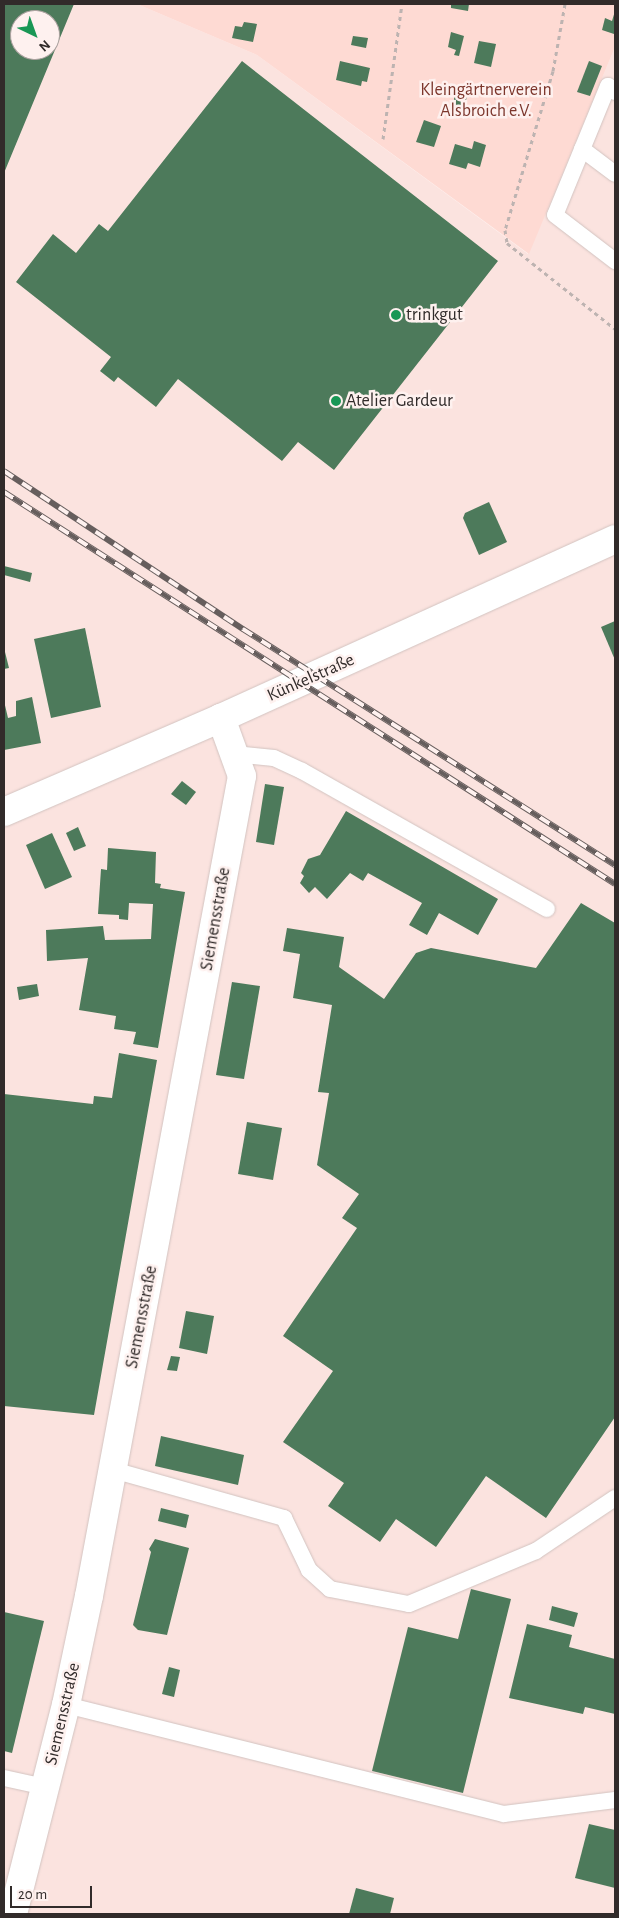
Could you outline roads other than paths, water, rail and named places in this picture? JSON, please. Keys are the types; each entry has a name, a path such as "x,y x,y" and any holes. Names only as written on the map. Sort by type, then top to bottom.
{"street":[{"name":"Künkelstraße","path":"4,812 221,718 615,538"},
{"name":"Siemensstraße","path":"13,1914 66,1705 113,1470 242,776 221,718"}],"lane":[{"path":"615,92 608,86 555,215 615,261"},
{"path":"582,149 615,174"},
{"path":"234,754 274,758 302,771 547,909"},
{"path":"113,1470 284,1518 309,1570 330,1589 409,1604 536,1551 615,1498"},
{"path":"66,1705 504,1814 615,1800"},
{"path":"4,1778 45,1788"}],"railway":[{"path":"4,471 243,629 615,865"},
{"path":"4,492 615,884"}],"place":[{"name":"trinkgut","path":"396,315"},
{"name":"Atelier Gardeur","path":"336,401"}],"park label":[{"name":"Kleingärtnerverein Alsbroich e.V.","path":"486,101"}]}
